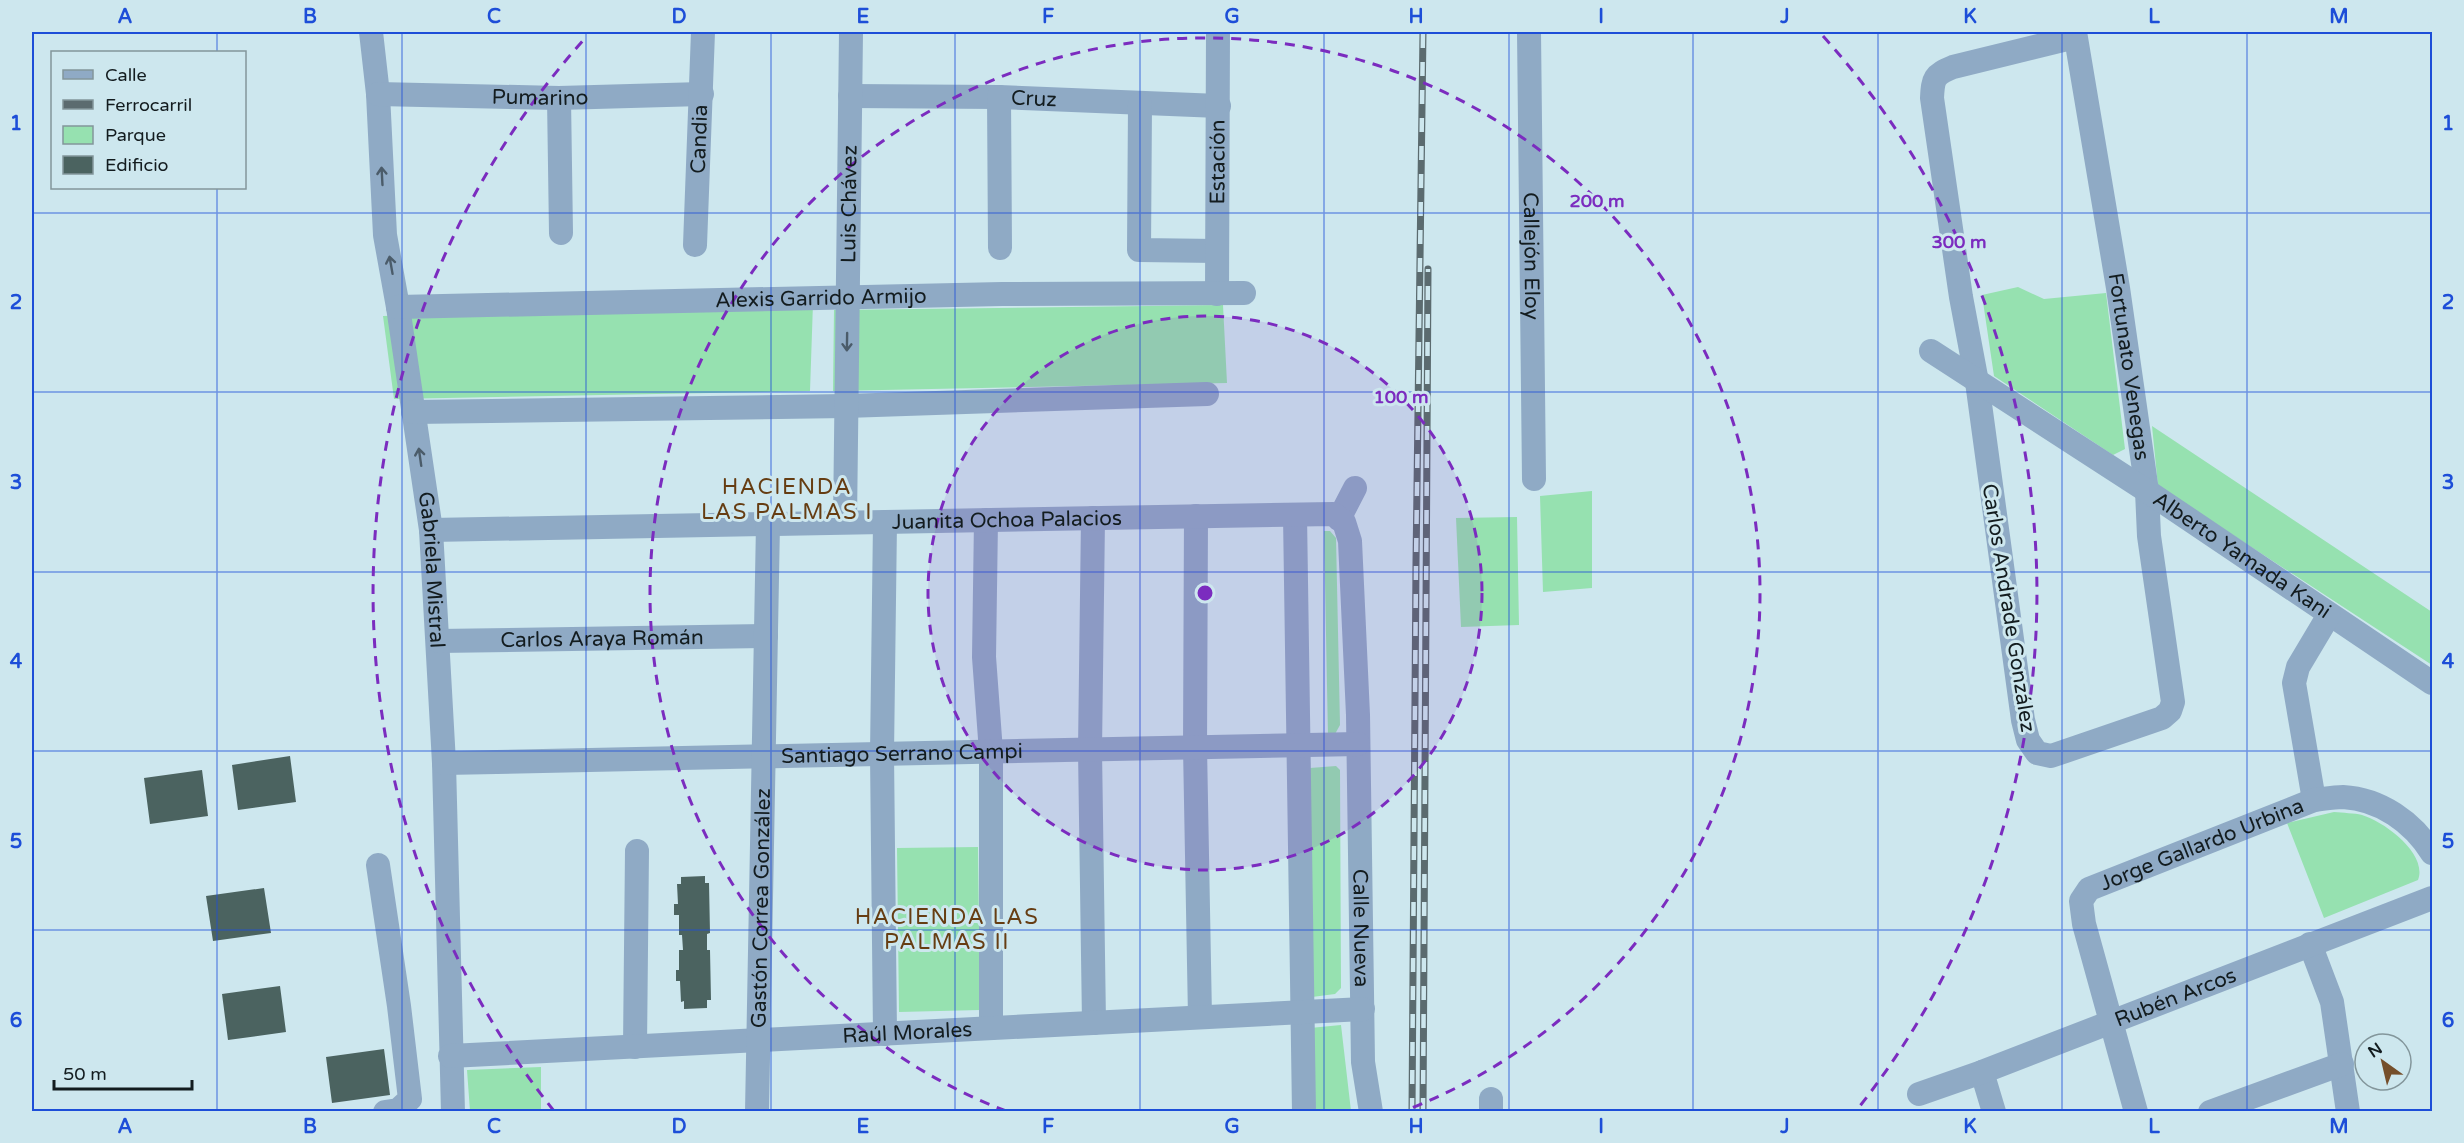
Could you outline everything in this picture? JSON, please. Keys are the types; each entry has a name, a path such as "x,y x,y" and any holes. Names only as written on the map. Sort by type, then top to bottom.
{"street":[{"name":"Gabriela Mistral","path":"371,32 378,94 385,235 398,307 430,530 444,763 453,1112"},
{"name":"Candia","path":"694,245 703,32"},
{"name":"Luis Chávez","path":"845,522 851,32"},
{"name":"Estación","path":"1217,294 1218,32"},
{"name":"Callejón Eloy","path":"1529,32 1534,478"},
{"name":"Carlos Andrade González","path":"2075,34 1939,73 1933,82 1932,98 1961,297 1977,382 2023,720 2028,740 2037,753 2051,756 2162,718 2170,711 2173,702"},
{"name":"Fortunato Venegas","path":"2075,34 2118,288 2147,491 2149,536 2173,702"},
{"name":"Pumarino","path":"378,94 559,98 702,94"},
{"name":"Cruz","path":"850,96 999,97 1219,106"},
{"path":"999,97 1000,248"},
{"path":"559,98 561,233"},
{"path":"1140,104 1139,250 1217,250"},
{"name":"Alexis Garrido Armijo","path":"398,307 1002,294 1244,293"},
{"name":"Alberto Yamada Kani","path":"1931,351 2147,491 2433,683"},
{"path":"413,412 846,406 1207,394"},
{"path":"1336,516 1355,488"},
{"path":"1295,515 1304,1112"},
{"path":"1197,516 1195,747 1200,1017"},
{"name":"Juanita Ochoa Palacios","path":"430,530 1197,516 1336,516"},
{"name":"Calle Nueva","path":"1336,516 1344,522 1350,541 1358,744 1364,1062 1371,1112"},
{"path":"1092,518 1090,750 1094,1023"},
{"path":"986,520 984,657 991,752 991,1028"},
{"path":"885,522 882,754 885,1034"},
{"name":"Gastón Correa González","path":"757,1112 768,524"},
{"path":"2314,800 2294,684 2298,667 2329,615"},
{"name":"Carlos Araya Román","path":"438,641 766,636"},
{"name":"Santiago Serrano Campi","path":"444,763 1358,744"},
{"name":"Jorge Gallardo Urbina","path":"2136,1112 2084,924 2082,901 2089,889 2314,800 2344,797 2387,810 2403,819 2420,834 2433,853"},
{"path":"635,1047 637,851"},
{"path":"378,865 410,1099 398,1110 384,1112"},
{"name":"Rubén Arcos","path":"1919,1094 1982,1072 2433,897"},
{"path":"2310,944 2332,1002 2348,1112"},
{"name":"Raúl Morales","path":"450,1056 1363,1009"},
{"path":"2210,1112 2342,1064"},
{"path":"1982,1072 1994,1112"}],"green space":[{"path":"2018,287 2044,299 2106,293 2125,449 2113,455 1994,376 1982,295"},
{"path":"813,303 810,391 394,399 383,316"},
{"path":"1223,305 1227,383 833,391 834,310"},
{"path":"2152,426 2432,612 2432,665 2158,486"},
{"path":"1592,491 1592,588 1543,592 1540,496"},
{"path":"1517,517 1519,625 1461,627 1456,518"},
{"path":"1324,531 1330,531 1336,538 1340,725 1335,734 1328,737"},
{"path":"1336,766 1340,770 1341,988 1335,994 1312,997 1310,768"},
{"path":"2334,812 2362,815 2382,824 2402,840 2417,860 2418,880 2324,918 2287,823"},
{"path":"978,847 980,1010 899,1012 897,848"},
{"path":"1341,1025 1351,1111 1311,1111 1310,1028"},
{"path":"541,1067 541,1111 470,1111 467,1070"}],"building":[{"path":"290,756 296,802 238,810 232,765"},
{"path":"202,770 208,816 150,824 144,778"},
{"path":"705,876 705,883 709,883 710,933 707,934 707,950 710,950 711,1000 707,1000 707,1008 684,1009 684,1001 681,1002 680,981 676,981 676,970 679,970 679,950 683,950 682,935 679,935 679,915 674,915 674,904 678,904 677,884 681,884 681,877"},
{"path":"264,888 271,933 213,941 206,896"},
{"path":"280,986 286,1032 228,1040 222,994"},
{"path":"384,1049 390,1095 332,1103 326,1057"}],"railway":[{"path":"1412,1112 1423,32"},
{"path":"1423,1112 1428,269"}],"district":[{"name":"HACIENDA LAS PALMAS I","path":"787,498"},
{"name":"HACIENDA LAS PALMAS II","path":"947,928"}]}
